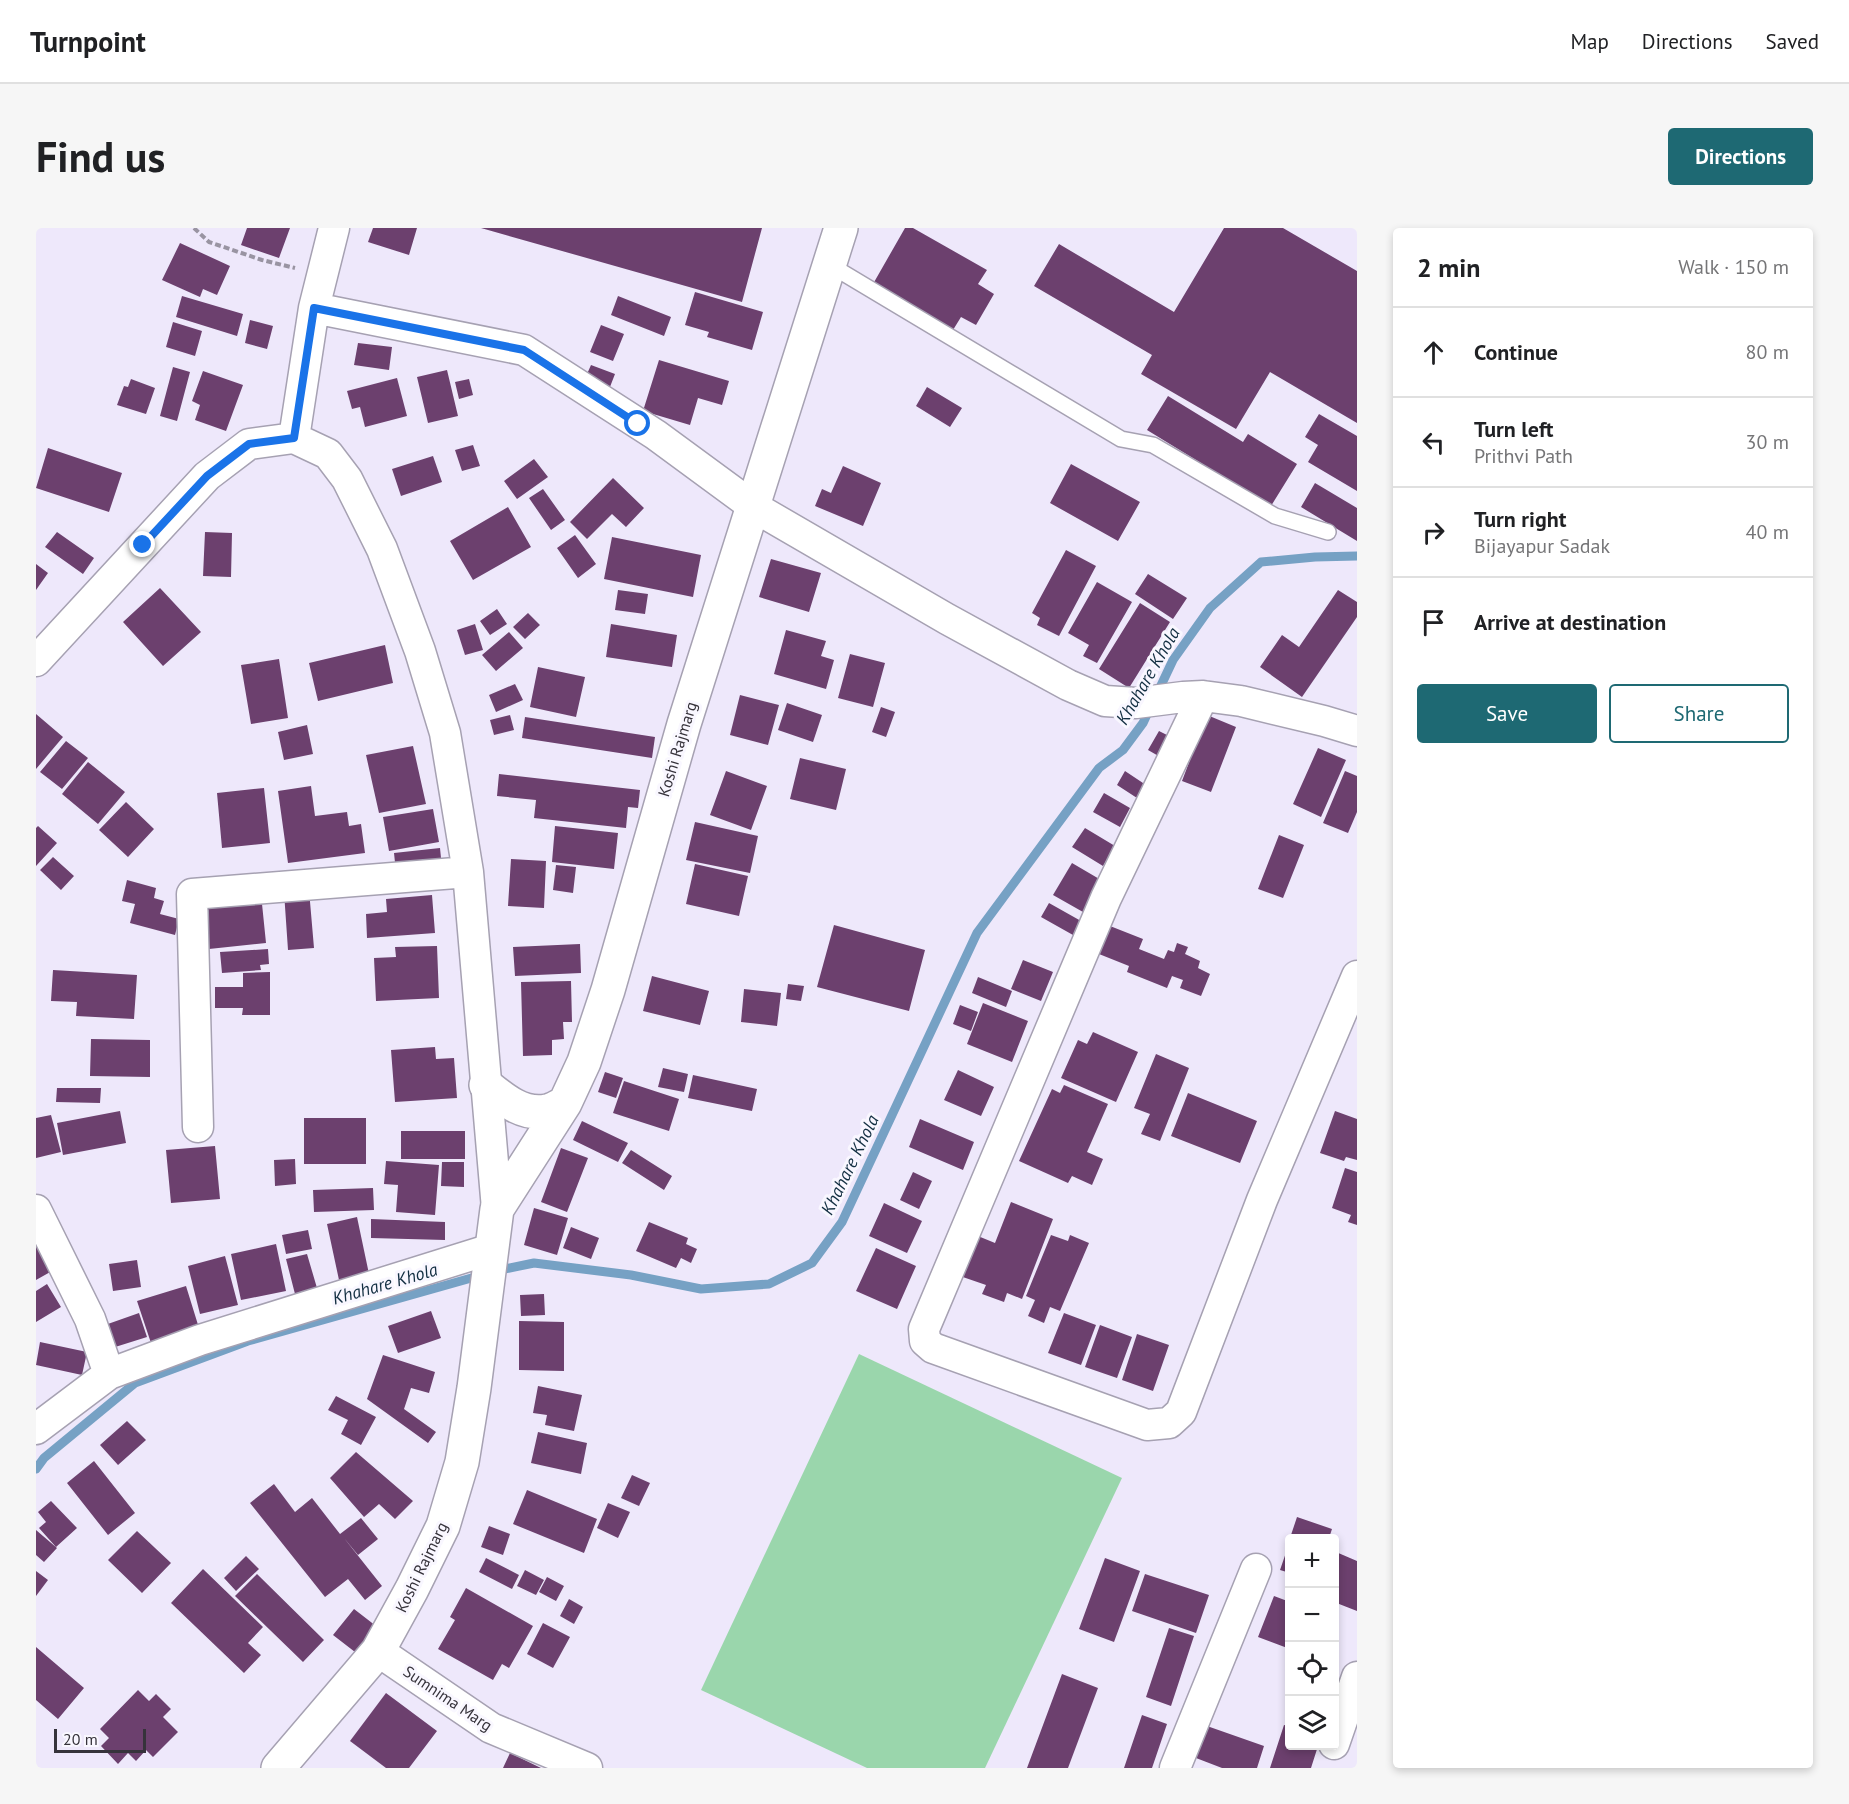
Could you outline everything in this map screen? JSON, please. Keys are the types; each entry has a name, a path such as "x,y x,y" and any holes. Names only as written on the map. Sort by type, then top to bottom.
{"main road":[{"name":"Koshi Rajmarg","path":"278,1768 378,1651 443,1526 462,1462 497,1209 565,1103 584,1062 608,990 684,724 841,228"},
{"path":"486,1085 518,1108 536,1112 549,1111 565,1103"}],"street":[{"path":"294,438 314,308 334,228"},
{"path":"314,308 524,350 656,435 754,507 947,619 1068,685 1105,700 1136,703 1193,696 1241,701 1357,731"},
{"path":"36,661 207,476 249,444 294,438 328,454 347,479 382,549 420,651 445,733 468,872 497,1209"},
{"path":"1193,696 924,1329 925,1341 933,1348 1147,1425 1169,1423 1181,1412 1262,1200 1357,976"},
{"path":"198,1126 192,894 468,872"},
{"path":"36,1210 90,1319 109,1374"},
{"path":"36,1428 109,1374 200,1340 491,1253"},
{"path":"1175,1768 1256,1569"},
{"name":"Sumnima Marg","path":"378,1651 492,1728 587,1768"},
{"path":"1339,1730 1357,1677"},
{"path":"1327,1768 1332,1750"}],"lane":[{"path":"830,265 1121,440 1153,445 1275,516 1328,532"}],"path":[{"path":"194,228 209,242 262,260 321,273"}],"green space":[{"path":"859,1354 1122,1478 985,1768 867,1768 701,1690"}],"building":[{"path":"247,228 290,228 279,258 241,245"},
{"path":"373,228 417,228 409,255 368,242"},
{"path":"481,228 762,228 742,302"},
{"path":"905,228 913,228 987,270 978,284 994,294 976,325 961,317 953,330 873,284"},
{"path":"1224,228 1283,228 1357,271 1357,423 1270,372 1236,429 1141,374 1152,355 1034,286 1059,244 1174,312"},
{"path":"180,243 230,266 217,295 203,289 200,297 162,280"},
{"path":"695,292 763,312 752,350 707,337 709,332 685,325"},
{"path":"182,296 243,314 237,336 176,317"},
{"path":"618,296 671,317 664,336 611,315"},
{"path":"250,320 273,326 267,349 245,343"},
{"path":"173,322 202,331 195,356 166,347"},
{"path":"601,325 624,334 613,361 590,352"},
{"path":"358,343 392,347 389,370 354,365"},
{"path":"659,360 729,381 722,405 698,398 690,425 643,411"},
{"path":"591,365 615,374 608,392 583,383"},
{"path":"173,367 190,372 177,421 160,416"},
{"path":"447,370 458,416 428,423 417,377"},
{"path":"203,371 243,385 226,431 195,420 200,405 192,401"},
{"path":"397,378 407,416 365,427 360,407 352,409 347,391"},
{"path":"131,379 155,388 146,414 117,405 124,386 128,387"},
{"path":"469,379 473,395 459,399 455,382"},
{"path":"927,387 962,408 950,427 916,406"},
{"path":"1168,396 1243,442 1248,434 1297,464 1271,506 1147,430"},
{"path":"1319,414 1357,436 1357,491 1308,462 1318,445 1305,437"},
{"path":"473,445 480,466 462,471 455,450"},
{"path":"48,448 122,473 109,512 36,488"},
{"path":"433,456 442,482 401,496 392,469"},
{"path":"534,459 548,477 517,499 504,481"},
{"path":"1071,464 1140,502 1118,541 1050,503"},
{"path":"843,466 881,483 863,526 815,506 822,489 831,493"},
{"path":"613,478 644,508 626,527 612,514 587,539 570,522"},
{"path":"1315,483 1357,508 1357,541 1301,507"},
{"path":"543,489 565,520 551,530 529,498"},
{"path":"508,507 531,547 473,580 450,541"},
{"path":"57,532 94,558 83,574 45,547"},
{"path":"205,532 232,533 231,577 203,576"},
{"path":"575,535 596,564 578,578 557,548"},
{"path":"612,537 701,555 693,597 604,579"},
{"path":"1066,550 1096,566 1059,636 1037,625 1040,618 1032,613"},
{"path":"771,559 821,573 809,612 759,597"},
{"path":"36,564 48,573 36,590"},
{"path":"1148,574 1187,598 1173,619 1135,594"},
{"path":"1097,582 1132,602 1097,663 1083,656 1089,645 1068,633"},
{"path":"160,588 201,632 163,666 123,622"},
{"path":"618,590 648,594 645,614 615,610"},
{"path":"1338,590 1357,602 1357,617 1302,697 1260,667 1282,635 1299,647"},
{"path":"1140,603 1170,622 1129,688 1099,669"},
{"path":"497,609 507,624 490,635 480,621"},
{"path":"528,613 540,625 525,639 513,627"},
{"path":"475,624 483,650 465,655 457,630"},
{"path":"611,624 677,635 672,667 606,657"},
{"path":"786,630 826,641 821,656 834,660 826,689 774,674"},
{"path":"509,632 523,648 496,671 482,655"},
{"path":"385,645 393,683 318,701 309,663"},
{"path":"850,654 885,663 873,707 838,698"},
{"path":"279,659 288,718 251,724 241,665"},
{"path":"538,667 585,677 576,717 530,707"},
{"path":"515,684 523,700 496,712 489,695"},
{"path":"740,695 779,705 768,745 730,735"},
{"path":"787,703 822,715 813,742 778,730"},
{"path":"881,707 895,712 886,737 872,732"},
{"path":"36,714 63,737 36,769"},
{"path":"510,715 514,730 494,735 490,720"},
{"path":"1207,715 1236,727 1211,792 1182,781"},
{"path":"525,717 655,737 652,758 522,738"},
{"path":"307,725 313,754 284,760 278,732"},
{"path":"1159,731 1173,738 1162,758 1148,750"},
{"path":"66,741 88,758 62,789 40,772"},
{"path":"413,746 426,804 379,813 366,755"},
{"path":"1318,748 1346,760 1321,817 1293,804"},
{"path":"800,758 846,769 836,810 790,799"},
{"path":"88,762 125,792 98,824 62,794"},
{"path":"726,771 767,786 751,830 710,815"},
{"path":"1125,771 1146,785 1137,798 1117,785"},
{"path":"1345,771 1357,776 1357,812 1348,833 1323,823"},
{"path":"499,774 640,790 638,808 628,807 626,828 534,818 536,800 497,796"},
{"path":"311,786 315,816 347,812 349,826 361,824 365,853 288,863 278,791"},
{"path":"264,788 270,843 222,848 217,793"},
{"path":"1104,793 1130,808 1120,827 1093,812"},
{"path":"126,802 154,829 128,857 99,830"},
{"path":"433,809 439,842 389,851 383,817"},
{"path":"695,822 758,836 750,873 686,860"},
{"path":"38,826 57,843 36,866 36,828"},
{"path":"555,826 618,833 614,869 552,862"},
{"path":"1085,828 1115,846 1103,866 1072,847"},
{"path":"1279,835 1304,845 1283,898 1258,889"},
{"path":"440,848 442,868 396,872 394,853"},
{"path":"53,857 74,876 61,890 40,870"},
{"path":"511,859 546,861 544,908 508,906"},
{"path":"1072,863 1101,880 1083,912 1053,895"},
{"path":"695,864 748,876 739,916 686,904"},
{"path":"556,865 576,867 573,893 553,890"},
{"path":"127,880 156,888 154,898 164,901 160,914 179,919 175,935 130,923 135,904 122,901"},
{"path":"309,890 314,948 288,950 284,892"},
{"path":"261,894 266,943 209,949 203,901"},
{"path":"432,895 435,933 367,938 366,914 387,912 386,899"},
{"path":"1049,903 1081,921 1073,935 1041,917"},
{"path":"834,925 925,950 909,1011 817,987"},
{"path":"1110,926 1143,939 1139,949 1164,959 1168,950 1174,952 1177,943 1188,947 1185,954 1200,961 1198,968 1210,974 1201,996 1180,988 1183,980 1172,976 1167,988 1127,972 1129,966 1099,954"},
{"path":"580,944 581,973 515,976 513,947"},
{"path":"437,946 439,998 376,1001 374,958 396,957 395,947"},
{"path":"268,949 269,964 260,965 261,970 222,973 220,952"},
{"path":"1023,960 1053,972 1041,1001 1011,989"},
{"path":"53,970 137,975 134,1019 76,1016 77,1002 51,1001"},
{"path":"270,972 270,1015 242,1015 243,1008 215,1008 215,987 243,987 243,973"},
{"path":"652,976 709,991 700,1025 643,1011"},
{"path":"978,977 1012,991 1006,1007 972,993"},
{"path":"571,981 572,1022 563,1022 564,1039 552,1040 552,1055 523,1056 521,982"},
{"path":"788,984 804,986 801,1001 786,999"},
{"path":"744,989 781,993 777,1026 741,1022"},
{"path":"983,1003 1028,1021 1012,1062 967,1044"},
{"path":"960,1005 978,1012 971,1031 953,1024"},
{"path":"1093,1032 1138,1052 1116,1102 1061,1078 1078,1040 1087,1044"},
{"path":"91,1039 150,1040 150,1077 90,1076"},
{"path":"435,1047 436,1059 454,1058 457,1098 395,1102 391,1050"},
{"path":"1156,1054 1189,1068 1160,1141 1141,1134 1150,1114 1134,1108"},
{"path":"663,1068 688,1074 684,1092 658,1087"},
{"path":"958,1070 994,1087 981,1116 944,1100"},
{"path":"605,1072 623,1078 616,1098 598,1092"},
{"path":"693,1075 757,1089 752,1111 688,1098"},
{"path":"624,1081 679,1099 669,1131 613,1113"},
{"path":"1064,1085 1108,1104 1087,1152 1103,1159 1092,1185 1072,1176 1068,1183 1019,1161 1052,1089 1060,1093"},
{"path":"57,1088 101,1088 100,1103 56,1102"},
{"path":"1188,1093 1257,1121 1240,1163 1171,1136"},
{"path":"120,1111 126,1143 63,1155 57,1123"},
{"path":"1335,1111 1357,1119 1357,1160 1346,1157 1344,1161 1320,1153"},
{"path":"51,1115 61,1152 36,1158 36,1118"},
{"path":"304,1118 366,1118 366,1164 304,1164"},
{"path":"920,1119 974,1142 963,1170 909,1147"},
{"path":"582,1121 628,1143 618,1162 573,1140"},
{"path":"401,1131 465,1131 465,1159 401,1159"},
{"path":"215,1146 220,1199 171,1203 166,1150"},
{"path":"561,1148 588,1158 567,1212 541,1202"},
{"path":"631,1150 672,1176 664,1190 622,1163"},
{"path":"295,1159 296,1184 275,1186 274,1160"},
{"path":"386,1161 439,1165 435,1215 396,1212 398,1185 384,1184"},
{"path":"442,1162 464,1162 464,1187 441,1186"},
{"path":"1345,1168 1357,1172 1357,1225 1348,1222 1351,1215 1332,1208"},
{"path":"913,1172 932,1181 919,1209 900,1200"},
{"path":"373,1188 374,1210 314,1212 313,1190"},
{"path":"1011,1202 1053,1219 1022,1299 1007,1293 1004,1302 982,1294 986,1285 957,1275 973,1234 995,1243"},
{"path":"884,1203 922,1221 907,1253 869,1236"},
{"path":"534,1208 568,1218 557,1255 524,1245"},
{"path":"357,1217 369,1274 339,1280 327,1224"},
{"path":"371,1219 445,1222 445,1240 371,1238"},
{"path":"649,1222 688,1238 686,1244 697,1249 691,1263 681,1258 676,1268 636,1251"},
{"path":"571,1227 599,1238 591,1259 563,1248"},
{"path":"308,1230 312,1249 286,1254 282,1235"},
{"path":"1051,1235 1068,1241 1070,1235 1089,1243 1060,1311 1050,1307 1044,1323 1028,1316 1035,1300 1026,1296"},
{"path":"36,1242 52,1271 36,1280"},
{"path":"276,1244 286,1291 241,1300 231,1254"},
{"path":"876,1248 916,1266 897,1309 856,1291"},
{"path":"307,1254 317,1288 295,1294 286,1259"},
{"path":"225,1256 238,1305 200,1314 188,1266"},
{"path":"137,1260 141,1287 113,1291 109,1264"},
{"path":"47,1284 61,1307 36,1322 36,1291"},
{"path":"186,1286 199,1328 151,1343 137,1301"},
{"path":"544,1294 545,1315 521,1316 520,1295"},
{"path":"431,1311 441,1338 398,1353 388,1326"},
{"path":"139,1313 147,1337 112,1348 105,1325"},
{"path":"1064,1313 1096,1325 1081,1365 1048,1353"},
{"path":"519,1321 564,1322 564,1371 519,1370"},
{"path":"1100,1325 1132,1337 1117,1378 1085,1367"},
{"path":"1137,1334 1169,1345 1153,1391 1122,1380"},
{"path":"40,1342 87,1352 82,1375 36,1365"},
{"path":"383,1355 435,1372 429,1393 411,1388 404,1409 436,1432 428,1443 367,1399"},
{"path":"538,1386 582,1395 574,1431 545,1425 547,1415 533,1413"},
{"path":"336,1396 376,1417 361,1445 341,1434 348,1420 328,1410"},
{"path":"127,1421 146,1440 118,1465 100,1445"},
{"path":"538,1432 587,1443 581,1474 531,1463"},
{"path":"356,1452 413,1501 395,1519 379,1504 364,1517 330,1478"},
{"path":"94,1461 135,1513 108,1535 67,1483"},
{"path":"632,1475 650,1483 639,1506 621,1498"},
{"path":"274,1484 295,1512 312,1498 340,1534 361,1518 378,1539 358,1555 344,1538 382,1586 365,1600 348,1579 325,1597 250,1503"},
{"path":"527,1490 597,1519 584,1553 513,1524"},
{"path":"51,1501 77,1528 56,1547 39,1528 46,1522 38,1512"},
{"path":"608,1503 630,1512 618,1538 597,1528"},
{"path":"1297,1517 1332,1529 1330,1534 1291,1534"},
{"path":"489,1526 510,1534 503,1555 481,1547"},
{"path":"36,1530 57,1548 44,1562 36,1555"},
{"path":"137,1531 171,1563 142,1593 108,1560"},
{"path":"1339,1553 1357,1561 1357,1611 1339,1604"},
{"path":"246,1556 259,1569 236,1591 224,1578"},
{"path":"1285,1556 1285,1572 1280,1570"},
{"path":"486,1558 519,1575 512,1589 479,1572"},
{"path":"1105,1558 1140,1571 1114,1642 1079,1629"},
{"path":"203,1569 263,1627 248,1643 261,1655 244,1673 171,1603"},
{"path":"525,1570 544,1580 536,1595 517,1586"},
{"path":"36,1571 48,1580 36,1596"},
{"path":"257,1574 324,1640 303,1662 235,1596"},
{"path":"1145,1574 1209,1595 1196,1633 1132,1611"},
{"path":"547,1577 564,1586 556,1601 539,1592"},
{"path":"466,1588 533,1626 509,1668 502,1664 493,1680 438,1649 455,1620 450,1617"},
{"path":"1274,1596 1285,1600 1285,1647 1258,1637"},
{"path":"569,1599 583,1607 574,1624 560,1616"},
{"path":"354,1609 376,1626 355,1652 333,1635"},
{"path":"543,1623 570,1637 553,1668 527,1654"},
{"path":"1169,1628 1194,1636 1171,1706 1146,1697"},
{"path":"36,1647 84,1688 58,1719 36,1700"},
{"path":"1062,1674 1098,1688 1068,1768 1027,1768"},
{"path":"138,1690 149,1701 156,1694 171,1709 163,1717 178,1732 153,1757 146,1750 136,1761 128,1753 118,1764 101,1746 109,1738 100,1729"},
{"path":"386,1693 437,1731 409,1768 386,1768 350,1741"},
{"path":"1142,1715 1167,1724 1152,1768 1124,1768"},
{"path":"1284,1725 1285,1750 1317,1750 1311,1768 1270,1768"},
{"path":"1207,1726 1264,1746 1257,1768 1222,1768 1196,1758"},
{"path":"510,1753 541,1768 503,1768"}],"waterway":[{"name":"Khahare Khola","path":"1156,696 1173,660 1210,608 1261,562 1357,556"},
{"name":"Khahare Khola","path":"495,1271 534,1263 631,1275 701,1289 769,1284 812,1263 842,1222 977,933 1099,768 1123,750 1143,723 1150,708"},
{"name":"Khahare Khola","path":"36,1469 44,1458 135,1383 248,1341 482,1275"}],"route":[{"path":"143,545 207,476 249,444 294,438 314,308 524,350 638,424"}]}
